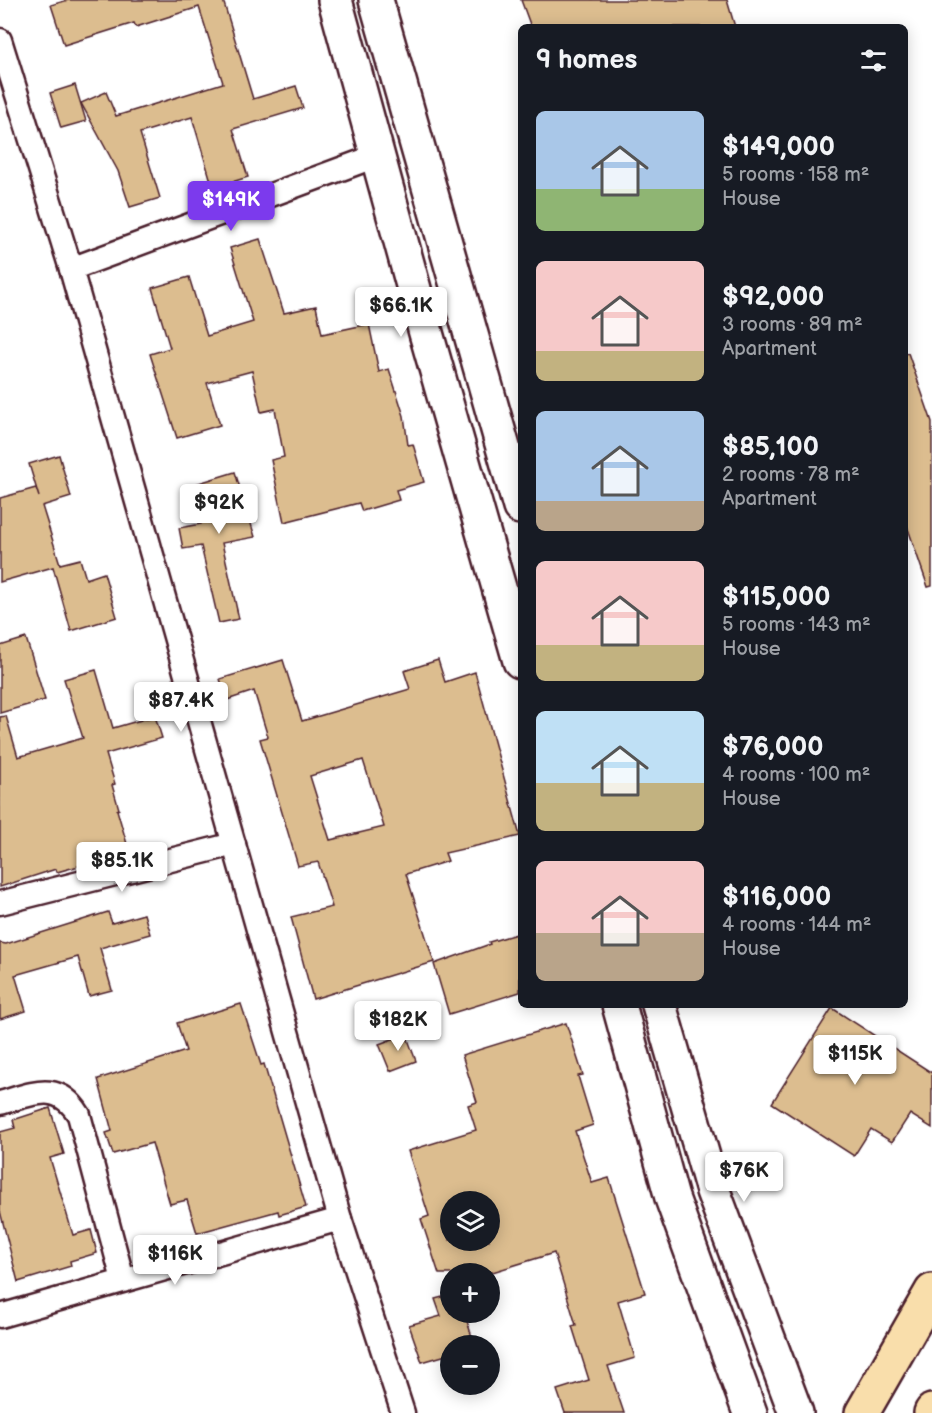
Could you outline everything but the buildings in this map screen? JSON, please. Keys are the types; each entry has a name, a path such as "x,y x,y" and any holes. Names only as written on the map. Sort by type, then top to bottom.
{"highway":[{"path":"861,1413 932,1292"}],"main road":[{"path":"335,0 376,156 518,654"},
{"path":"376,0 518,500"},
{"path":"416,298 459,287"},
{"path":"620,1008 672,1198 750,1413"},
{"path":"660,1008 713,1191 796,1413"},
{"path":"672,1198 713,1191"}],"street":[{"path":"0,40 71,269 340,1220 403,1413"},
{"path":"71,269 376,156"},
{"path":"0,903 234,844"},
{"path":"0,1103 43,1092 60,1093 72,1103 79,1115 123,1280"},
{"path":"0,1316 340,1220"}]}
